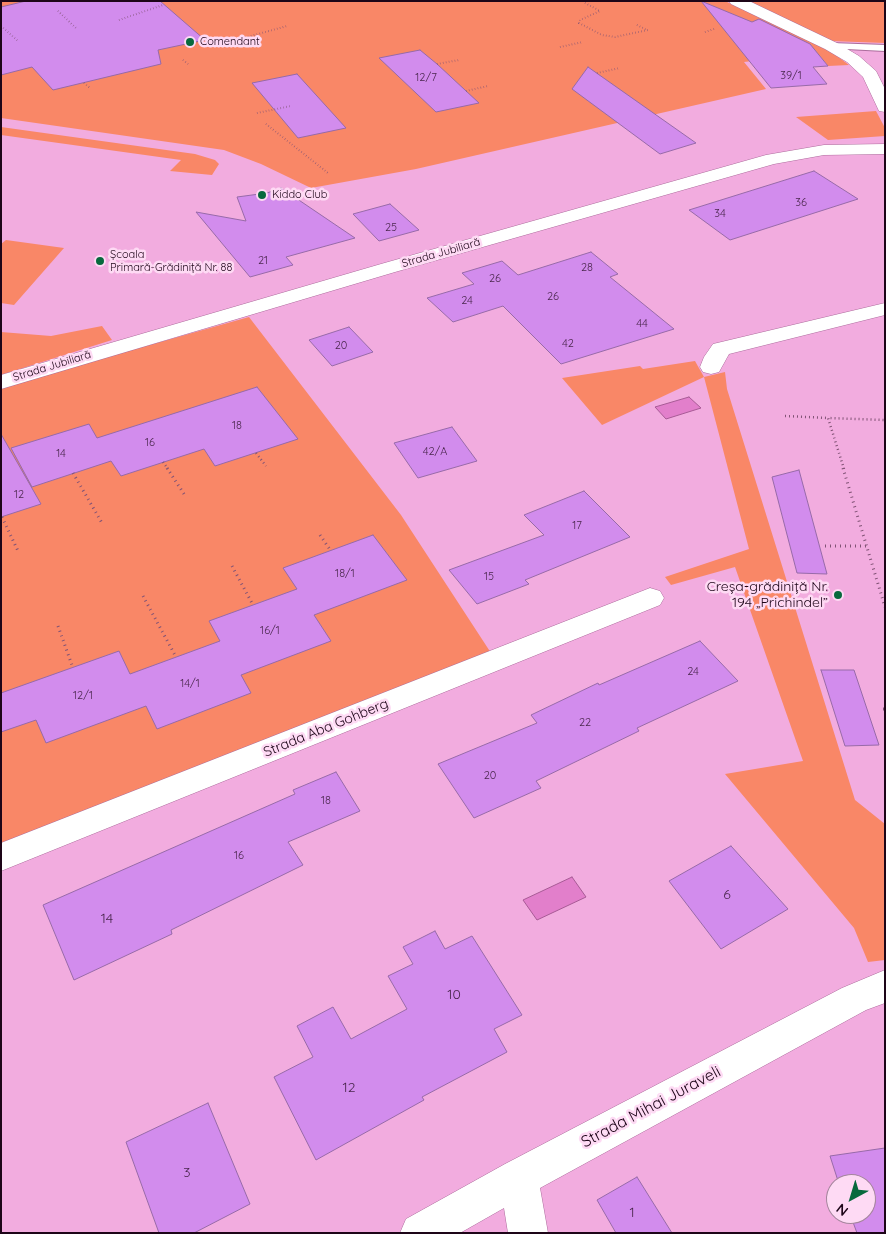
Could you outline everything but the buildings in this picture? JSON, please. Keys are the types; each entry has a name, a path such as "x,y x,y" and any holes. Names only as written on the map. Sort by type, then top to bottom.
{"street":[{"path":"736,1 831,46 853,59 870,75 885,107"},
{"name":"Strada Jubiliară","path":"1,382 388,268 772,158 824,150 885,149"},
{"path":"711,367 714,357 721,349 885,309"},
{"name":"Strada Aba Gohberg","path":"1,857 650,598"},
{"name":"Strada Mihai Juraveli","path":"420,1233 846,1003 885,986"},
{"path":"519,1178 528,1233"}],"lane":[{"path":"831,46 885,48"}],"path":[{"path":"585,3 600,11 580,20 579,23 602,35 615,38 648,30 637,26"},
{"path":"119,20 163,5"},
{"path":"58,12 77,29"},
{"path":"1,26 18,41"},
{"path":"222,44 287,26"},
{"path":"704,32 714,30"},
{"path":"560,47 583,42"},
{"path":"183,60 188,64"},
{"path":"437,64 459,60"},
{"path":"597,73 620,68"},
{"path":"84,83 90,88"},
{"path":"466,91 488,86"},
{"path":"257,113 291,106"},
{"path":"266,124 328,173"},
{"path":"785,416 885,420"},
{"path":"828,418 885,607"},
{"path":"256,453 266,466"},
{"path":"163,462 184,494"},
{"path":"73,473 102,523"},
{"path":"2,517 18,551"},
{"path":"320,535 331,551"},
{"path":"825,546 866,546"},
{"path":"232,566 253,605"},
{"path":"143,596 176,657"},
{"path":"58,626 73,668"}],"shaded area":[{"path":"1,1 725,1 829,50 849,65 828,66 817,53 744,62 766,89 416,169 311,188 261,164 224,150 1,118"},
{"path":"749,1 885,1 885,43 830,41"},
{"path":"876,111 885,128 885,136 828,140 796,117"},
{"path":"1,127 195,154 215,160 219,164 212,175 170,171 181,160 1,135"},
{"path":"6,240 64,248 14,305 1,303 1,244"},
{"path":"249,317 401,515 491,653 1,843 1,389"},
{"path":"102,326 112,340 1,375 1,332 51,336"},
{"path":"695,361 704,377 602,425 562,378 640,366 643,369"},
{"path":"725,372 727,389 855,800 885,824 885,960 868,962 854,928 725,774 803,761 735,567 671,585 665,577 749,549 704,377"},
{"path":"689,397 701,408 666,419 655,407"},
{"path":"572,877 586,897 537,920 523,900"}],"place":[{"name":"Comendant","path":"190,42"},
{"name":"Kiddo Club","path":"262,195"},
{"name":"Școala Primară-Grădiniță Nr. 88","path":"100,261"},
{"name":"Creșa-grădiniță Nr. 194 „Prichindel”","path":"838,595"}]}
